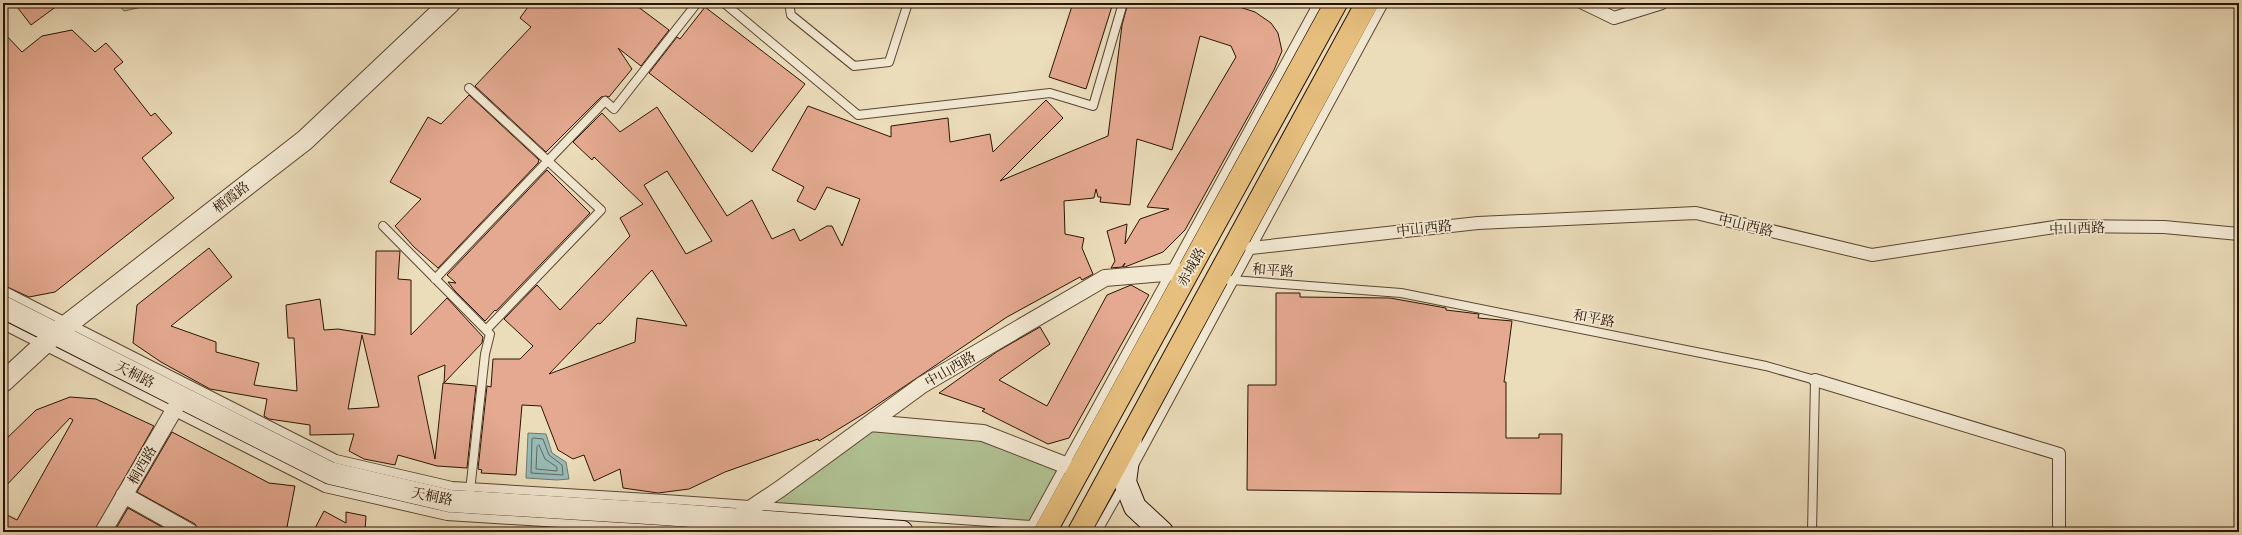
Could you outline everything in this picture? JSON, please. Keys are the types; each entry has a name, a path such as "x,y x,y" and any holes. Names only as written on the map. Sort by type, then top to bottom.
{"main road":[{"name":"赤城路","path":"1035,530 1180,272 1336,3"},
{"name":"赤城路","path":"1079,532 1367,3"},
{"name":"天桐路","path":"3,307 55,334 177,404 330,473 450,501 735,519 902,532"},
{"path":"1131,436 1125,482 1135,507 1162,532"}],"street":[{"name":"栖霞路","path":"3,382 55,334 305,140 450,3"},
{"path":"1583,3 1614,18 1662,3"},
{"name":"中山西路","path":"1251,248 1478,223 1696,213 1872,255 2061,226 2164,227 2239,234"},
{"name":"中山西路","path":"735,519 922,385 1105,278 1180,272"},
{"path":"1815,380 2059,454 2059,532"},
{"name":"桐西路","path":"103,532 177,404"},
{"path":"870,423 983,433 1065,465"},
{"path":"124,495 190,532"}],"lane":[{"path":"435,279 605,101 614,109 697,3"},
{"path":"724,3 858,115 1050,93 1093,106 1123,3"},
{"path":"788,3 791,15 854,66 889,62 908,3"},
{"path":"3,325 55,334 336,459 452,486 756,505 1035,530 1065,465 1180,272 1318,3"},
{"path":"1097,532 1384,3"},
{"path":"469,88 601,210 486,330"},
{"path":"383,226 490,334 486,354 469,502"},
{"name":"和平路","path":"1216,279 1401,293 1766,366 1815,380"},
{"path":"3,290 55,334"},
{"path":"1812,532 1815,380"},
{"path":"177,404 325,488 448,516 702,532"}],"green space":[{"path":"117,3 160,3 124,11"},
{"path":"870,423 983,433 1065,465 1031,525 756,505"}],"water":[{"path":"528,433 546,434 552,453 566,462 569,479 557,480 526,478"}],"building":[{"path":"14,3 61,3 31,25"},
{"path":"531,3 633,3 669,30 641,66 618,48 632,69 609,97 601,97 546,152 475,86 531,27 520,18"},
{"path":"1073,3 1113,3 1086,89 1049,77"},
{"path":"1128,3 1227,3 1255,12 1271,23 1278,33 1282,51 1274,70 1185,230 1163,252 1125,267 1123,267 1125,263 1122,267 1111,268 1115,261 1107,231 1127,224 1125,244 1140,219 1169,209 1147,207 1236,57 1231,46 1200,36 1172,150 1137,139 1130,205 1100,202 1101,197 1098,197 1096,189 1094,198 1064,201 1065,234 1084,238 1082,248 1093,274 1082,280 1080,277 1007,317 865,413 819,441 818,439 725,472 689,489 658,493 623,488 620,469 594,481 584,455 573,459 558,450 541,406 522,405 516,475 481,473 482,470 478,469 487,386 491,387 493,359 520,359 533,346 504,319 537,285 560,310 630,236 620,218 643,204 594,157 592,160 573,142 602,113 620,132 657,107 727,216 752,200 772,239 794,229 800,241 827,226 832,226 842,246 860,199 827,187 815,210 797,201 804,187 772,170 808,106 891,137 891,126 948,118 950,142 990,134 993,152 1046,100 1063,118 1000,181 1108,136 1122,25","holes":["667,171 712,241 686,254 644,185","652,270 687,326 637,318 635,342 549,374"]},
{"path":"705,7 805,84 752,152 649,73 677,37 680,39"},
{"path":"72,30 95,52 106,43 123,62 114,69 151,116 155,113 172,133 142,158 174,198 55,292 29,297 3,285 3,32 22,52 42,36"},
{"path":"469,95 539,160 538,163 438,268 414,247 395,226 421,199 390,182 428,117 441,124"},
{"path":"547,170 590,213 485,321 455,291 448,282 456,283 447,275"},
{"path":"209,248 232,277 171,326 216,342 216,352 259,363 254,385 297,391 294,338 288,338 286,305 320,299 324,330 338,329 375,335 376,251 400,251 398,279 411,280 411,335 447,298 483,337 482,343 444,383 445,365 418,376 435,459 443,383 476,386 467,468 437,466 398,455 395,465 364,459 349,451 354,434 310,435 310,425 269,419 264,416 267,399 210,389 161,362 133,343 137,305","holes":["362,335 379,407 348,409"]},
{"path":"1131,285 1149,295 1069,438 1048,444 982,411 985,409 939,393 998,351 1040,327 1050,344 999,380 1047,406 1107,295"},
{"path":"1276,293 1300,293 1300,297 1390,298 1446,308 1446,310 1479,314 1478,318 1512,321 1504,382 1506,382 1506,438 1539,438 1539,434 1562,434 1561,494 1247,490 1248,385 1276,385"},
{"path":"70,397 96,399 154,426 94,532 3,532 3,513 17,520 73,420 70,418 3,489 3,442 36,410"},
{"path":"172,432 269,483 295,486 286,532 199,532 195,524 137,492"},
{"path":"128,508 171,532 114,532"},
{"path":"324,511 346,523 346,512 366,516 365,532 313,532"}]}
